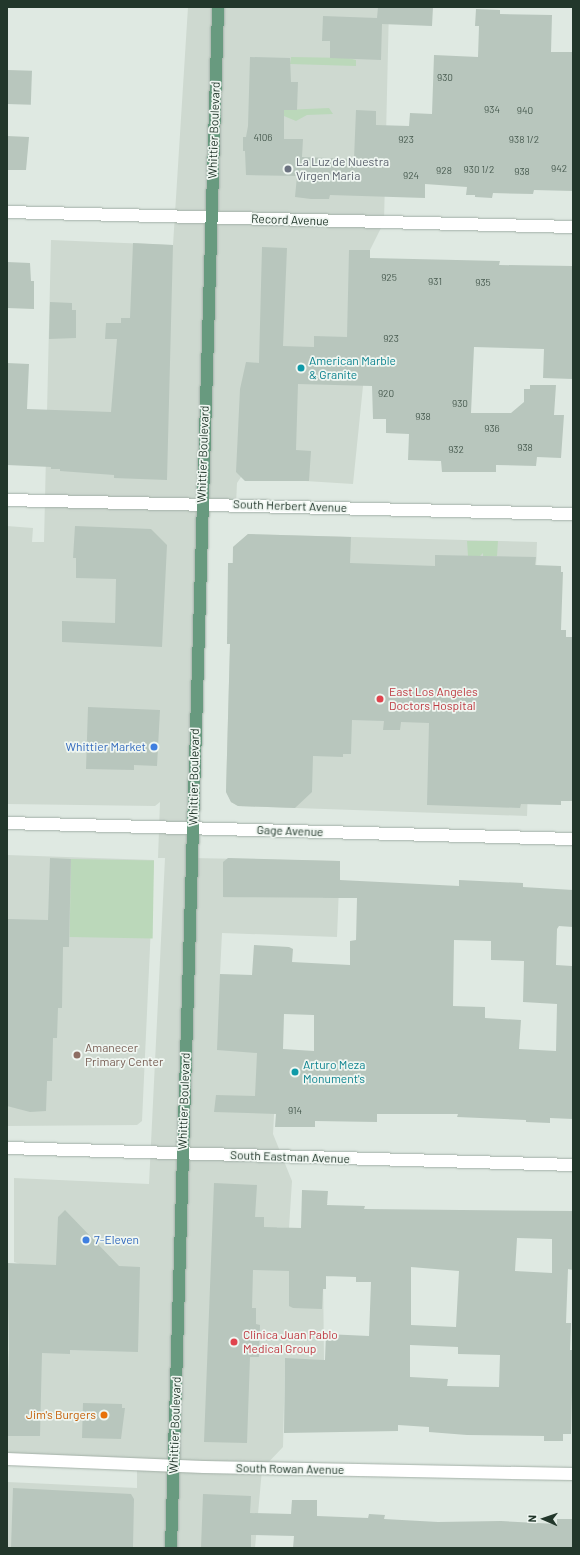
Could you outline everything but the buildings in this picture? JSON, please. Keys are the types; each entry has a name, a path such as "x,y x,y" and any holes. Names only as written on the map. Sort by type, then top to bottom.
{"main road":[{"name":"Whittier Boulevard","path":"171,1548 218,7"}],"street":[{"name":"Record Avenue","path":"7,212 573,227"},
{"name":"South Herbert Avenue","path":"7,500 202,503 573,514"},
{"name":"Gage Avenue","path":"7,823 573,839"},
{"name":"South Eastman Avenue","path":"7,1148 573,1164"},
{"name":"South Rowan Avenue","path":"7,1459 174,1466 573,1474"}],"shaded area":[{"path":"188,7 389,7 384,222 370,250 367,347 353,484 241,477 237,483 236,505 202,503 192,858 340,861 337,937 222,933 220,974 242,1048 303,1056 275,1097 273,1134 292,1181 289,1228 277,1227 276,1242 323,1273 324,1360 285,1359 283,1447 262,1469 255,1548 7,1548 7,1482 137,1488 137,1465 7,1460 9,1306 19,1306 20,1264 14,1262 14,1178 149,1184 165,858 158,858 160,802 155,806 7,804 7,526 33,528 32,542 44,542 51,240 173,245"},
{"name":"East Los Angeles Doctors Hospital","path":"248,534 537,542 527,816 238,806 231,802 226,792 230,644 227,644 227,637 230,637 233,547"},
{"name":"Amanecer Primary Center","path":"7,855 154,860 142,1121 137,1125 7,1126"}],"green space":[{"path":"291,57 348,58 356,60 356,66 290,64"},
{"path":"329,108 333,114 307,115 296,121 284,116 284,110"},
{"path":"467,541 498,541 497,556 483,556 483,553 480,556 468,556"},
{"path":"71,859 154,860 153,938 70,937"}],"place":[{"name":"La Luz de Nuestra Virgen Maria","path":"288,169"},
{"name":"American Marble & Granite","path":"301,368"},
{"name":"East Los Angeles Doctors Hospital","path":"380,699"},
{"name":"Whittier Market","path":"154,747"},
{"name":"Amanecer Primary Center","path":"77,1055"},
{"name":"Arturo Meza Monument's","path":"295,1072"},
{"name":"7-Eleven","path":"86,1240"},
{"name":"Clinica Juan Pablo Medical Group","path":"234,1342"},
{"name":"Jim's Burgers","path":"104,1415"}]}
